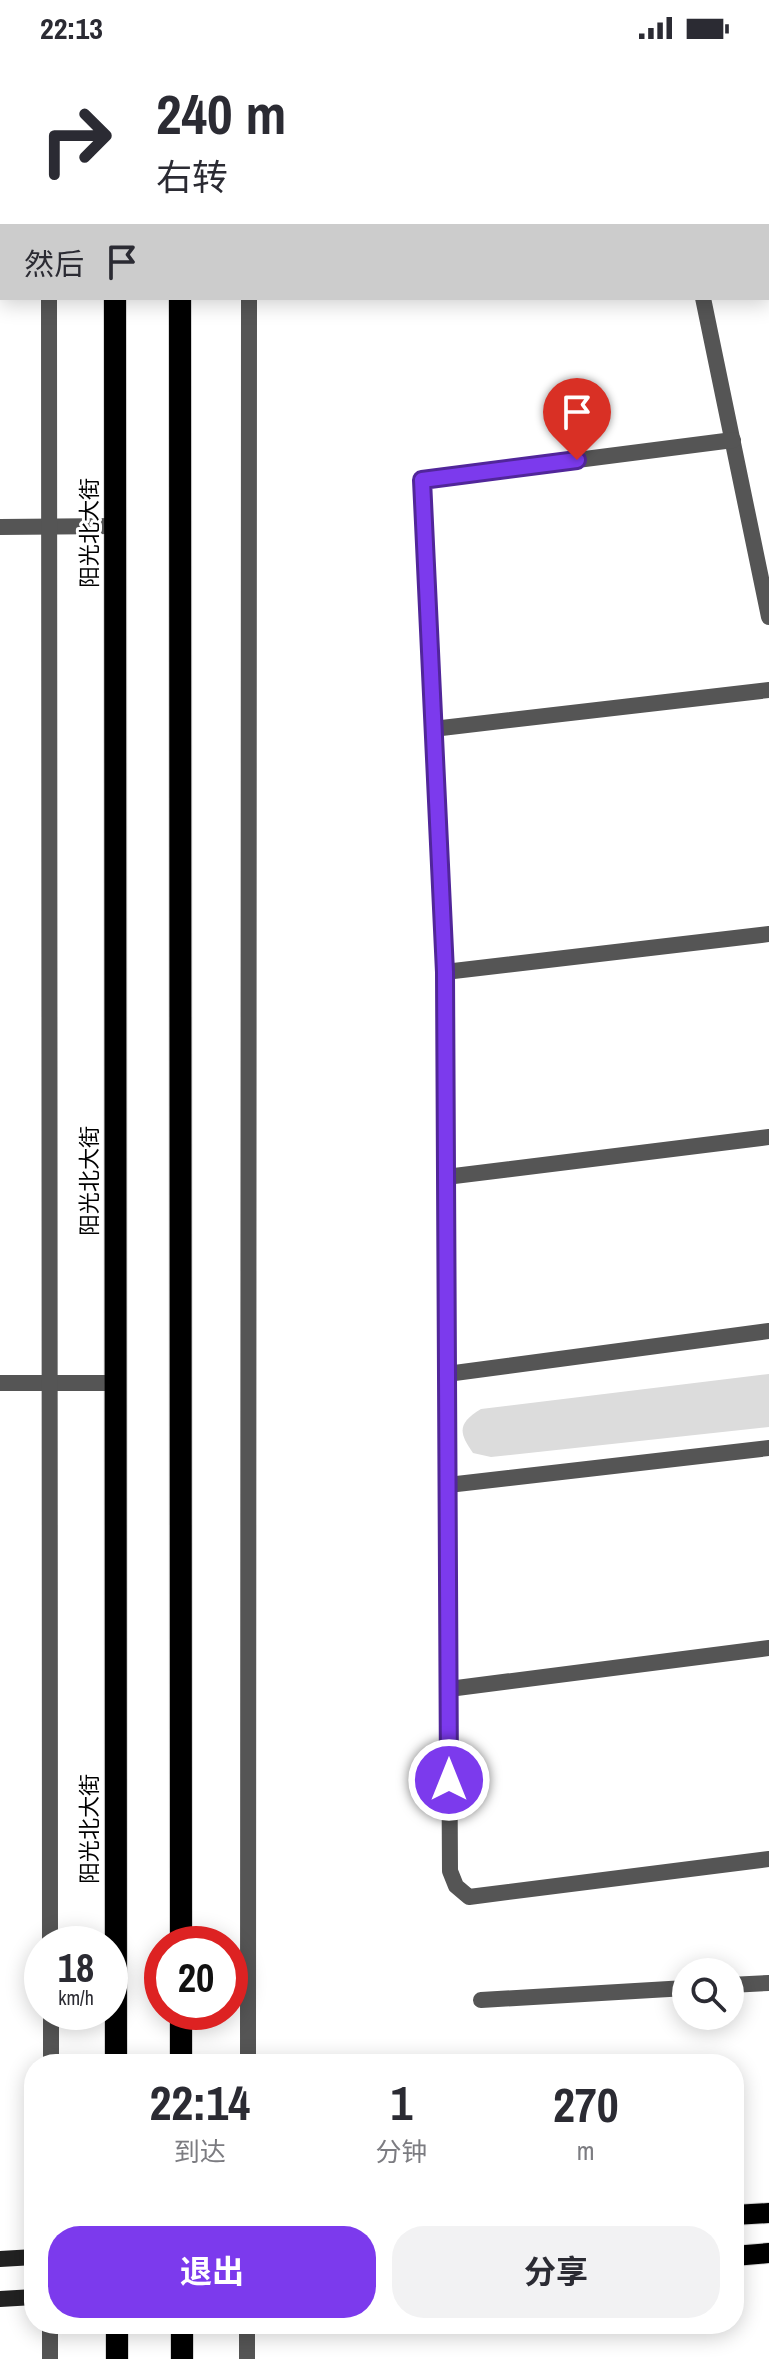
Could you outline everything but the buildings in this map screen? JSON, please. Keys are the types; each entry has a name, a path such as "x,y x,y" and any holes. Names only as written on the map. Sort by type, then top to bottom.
{"highway":[{"name":"阳光北大街","path":"115,300 116,2054"},
{"path":"180,300 181,1926"},
{"path":"181,2030 181,2054"},
{"path":"117,2334 117,2359"},
{"path":"182,2334 182,2359"}],"main road":[{"path":"744,2214 769,2213"},
{"path":"744,2255 769,2253"},
{"path":"0,2259 24,2258"},
{"path":"0,2299 24,2298"}],"street":[{"path":"49,300 50,1926"},
{"path":"248,2054 249,300"},
{"path":"703,300 769,617"},
{"path":"733,440 422,480 445,972 450,1871 456,1886 469,1897 769,1859"},
{"path":"0,527 115,526"},
{"path":"433,729 769,690"},
{"path":"445,972 769,934"},
{"path":"446,1177 769,1137"},
{"path":"447,1374 769,1331"},
{"path":"0,1383 114,1383"},
{"path":"448,1485 769,1448"},
{"path":"449,1689 769,1648"},
{"path":"744,1984 769,1983"},
{"path":"481,2000 672,1989"},
{"path":"51,2030 51,2054"},
{"path":"50,2334 50,2359"},
{"path":"247,2334 247,2359"}],"shaded area":[{"path":"769,1374 769,1427 491,1457 473,1453 463,1434 464,1424 481,1409"}],"route":[{"path":"449,1780 445,972 422,480 577,460"}]}
